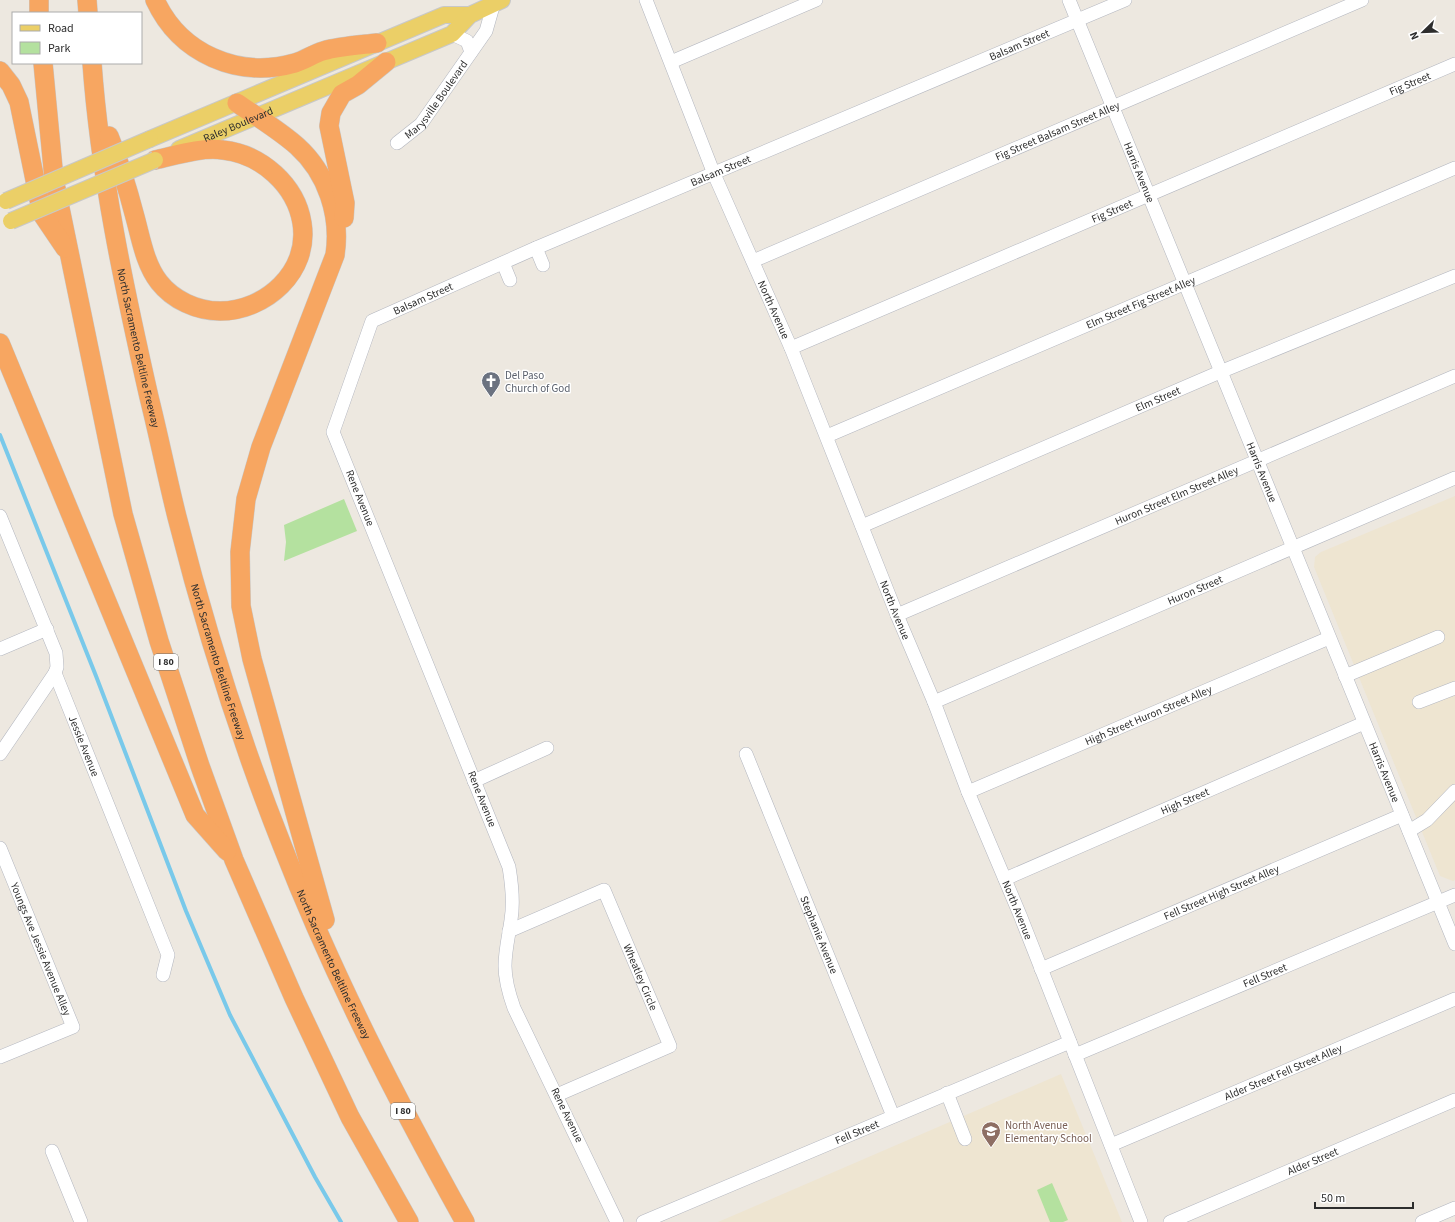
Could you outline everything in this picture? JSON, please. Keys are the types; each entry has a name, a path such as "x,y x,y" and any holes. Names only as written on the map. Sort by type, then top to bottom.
{"highway":[{"path":"38,0 39,12"},
{"path":"87,0 88,12"},
{"path":"155,0 161,12 180,37 205,55 233,66 264,68 295,63 324,51 377,43"},
{"path":"347,997 252,659 241,606 240,552 246,499 261,447 344,223 345,203 329,126 331,113 342,94 358,85 386,62"},
{"name":"I 80","path":"43,64 54,179 123,514 159,641 200,766 234,860 294,998 347,1110 409,1222"},
{"name":"North Sacramento Beltline Freeway","path":"92,64 94,98 112,217 137,343 179,525 227,690 282,845 347,997 406,1115 465,1222"},
{"path":"0,71 11,85 19,102 42,214 70,256"},
{"path":"94,98 121,166 146,256 153,273 168,292 195,307 213,311 232,311 250,307 261,302 280,287 291,272 299,255 302,243 302,225 299,212 291,194 280,179 254,159 223,150 204,150 155,160"},
{"path":"237,103 296,145 311,161 323,179 335,213 336,248"},
{"path":"0,343 195,815 234,860"}],"main road":[{"name":"Raley Boulevard","path":"5,223 452,34 470,15 496,1"},
{"name":"Raley Boulevard","path":"2,202 444,15 470,15"}],"street":[{"name":"North Avenue","path":"646,0 714,174 791,348 827,436 897,615 934,702 968,792 1005,879 1141,1222"},
{"path":"671,62 816,0"},
{"name":"Harris Avenue","path":"1069,0 1111,107 1455,944"},
{"name":"Balsam Street","path":"352,376 372,321 536,248 1078,21 1110,3 1125,0"},
{"name":"Fig Street Balsam Street Alley","path":"753,261 1362,0"},
{"name":"Marysville Boulevard","path":"397,143 421,124 486,31 496,1"},
{"name":"Marysville Boulevard","path":"452,34 467,41 471,52"},
{"name":"Fig Street","path":"791,348 1455,64"},
{"name":"Elm Street Fig Street Alley","path":"827,436 1455,168"},
{"path":"536,248 543,265"},
{"path":"503,263 510,280"},
{"name":"Elm Street","path":"862,526 1220,372 1455,276"},
{"name":"Rene Avenue","path":"352,376 333,432 509,867 513,900 506,946 505,967 508,988 514,1008 557,1094 617,1222"},
{"name":"Huron Street Elm Street Alley","path":"897,615 1455,376"},
{"name":"Huron Street","path":"934,702 1455,478"},
{"name":"Jessie Avenue","path":"0,516 56,653 57,667 55,673 168,956 163,975"},
{"path":"0,649 47,629"},
{"path":"1345,676 1438,637"},
{"name":"High Street Huron Street Alley","path":"968,792 1329,638"},
{"path":"0,754 55,673"},
{"path":"1419,702 1455,688"},
{"name":"High Street","path":"1005,879 1364,723"},
{"path":"474,781 547,748"},
{"name":"Stephanie Avenue","path":"746,754 893,1116"},
{"path":"1408,831 1427,820 1455,792"},
{"name":"Fell Street High Street Alley","path":"1041,969 1402,815"},
{"name":"Youngs Ave Jessie Avenue Alley","path":"0,848 73,1027 0,1057"},
{"name":"Wheatley Circle","path":"509,930 604,890 670,1046 557,1094"},
{"name":"Fell Street","path":"1075,1055 1455,895"},
{"name":"Alder Street Fell Street Alley","path":"1111,1145 1455,999"},
{"name":"Fell Street","path":"643,1222 1070,1042"},
{"path":"947,1093 965,1139"},
{"name":"Alder Street","path":"1170,1222 1455,1100"},
{"path":"52,1151 81,1222"},
{"path":"1422,1222 1455,1208"}],"shaded area":[{"path":"1455,496 1455,880 1453,881 1440,876 1314,567 1315,557 1321,552"},
{"name":"North Avenue Elementary School","path":"1061,1074 1122,1222 718,1222 989,1105"}],"green space":[{"path":"344,499 357,531 284,561 286,542 284,525"},
{"path":"1052,1183 1068,1220 1063,1222 1050,1222 1037,1190"}],"waterway":[{"path":"0,435 96,676 186,911 230,1015 315,1177 341,1222"}],"place":[{"name":"Del Paso Church of God","path":"491,398"},
{"name":"North Avenue Elementary School","path":"991,1148"}]}
